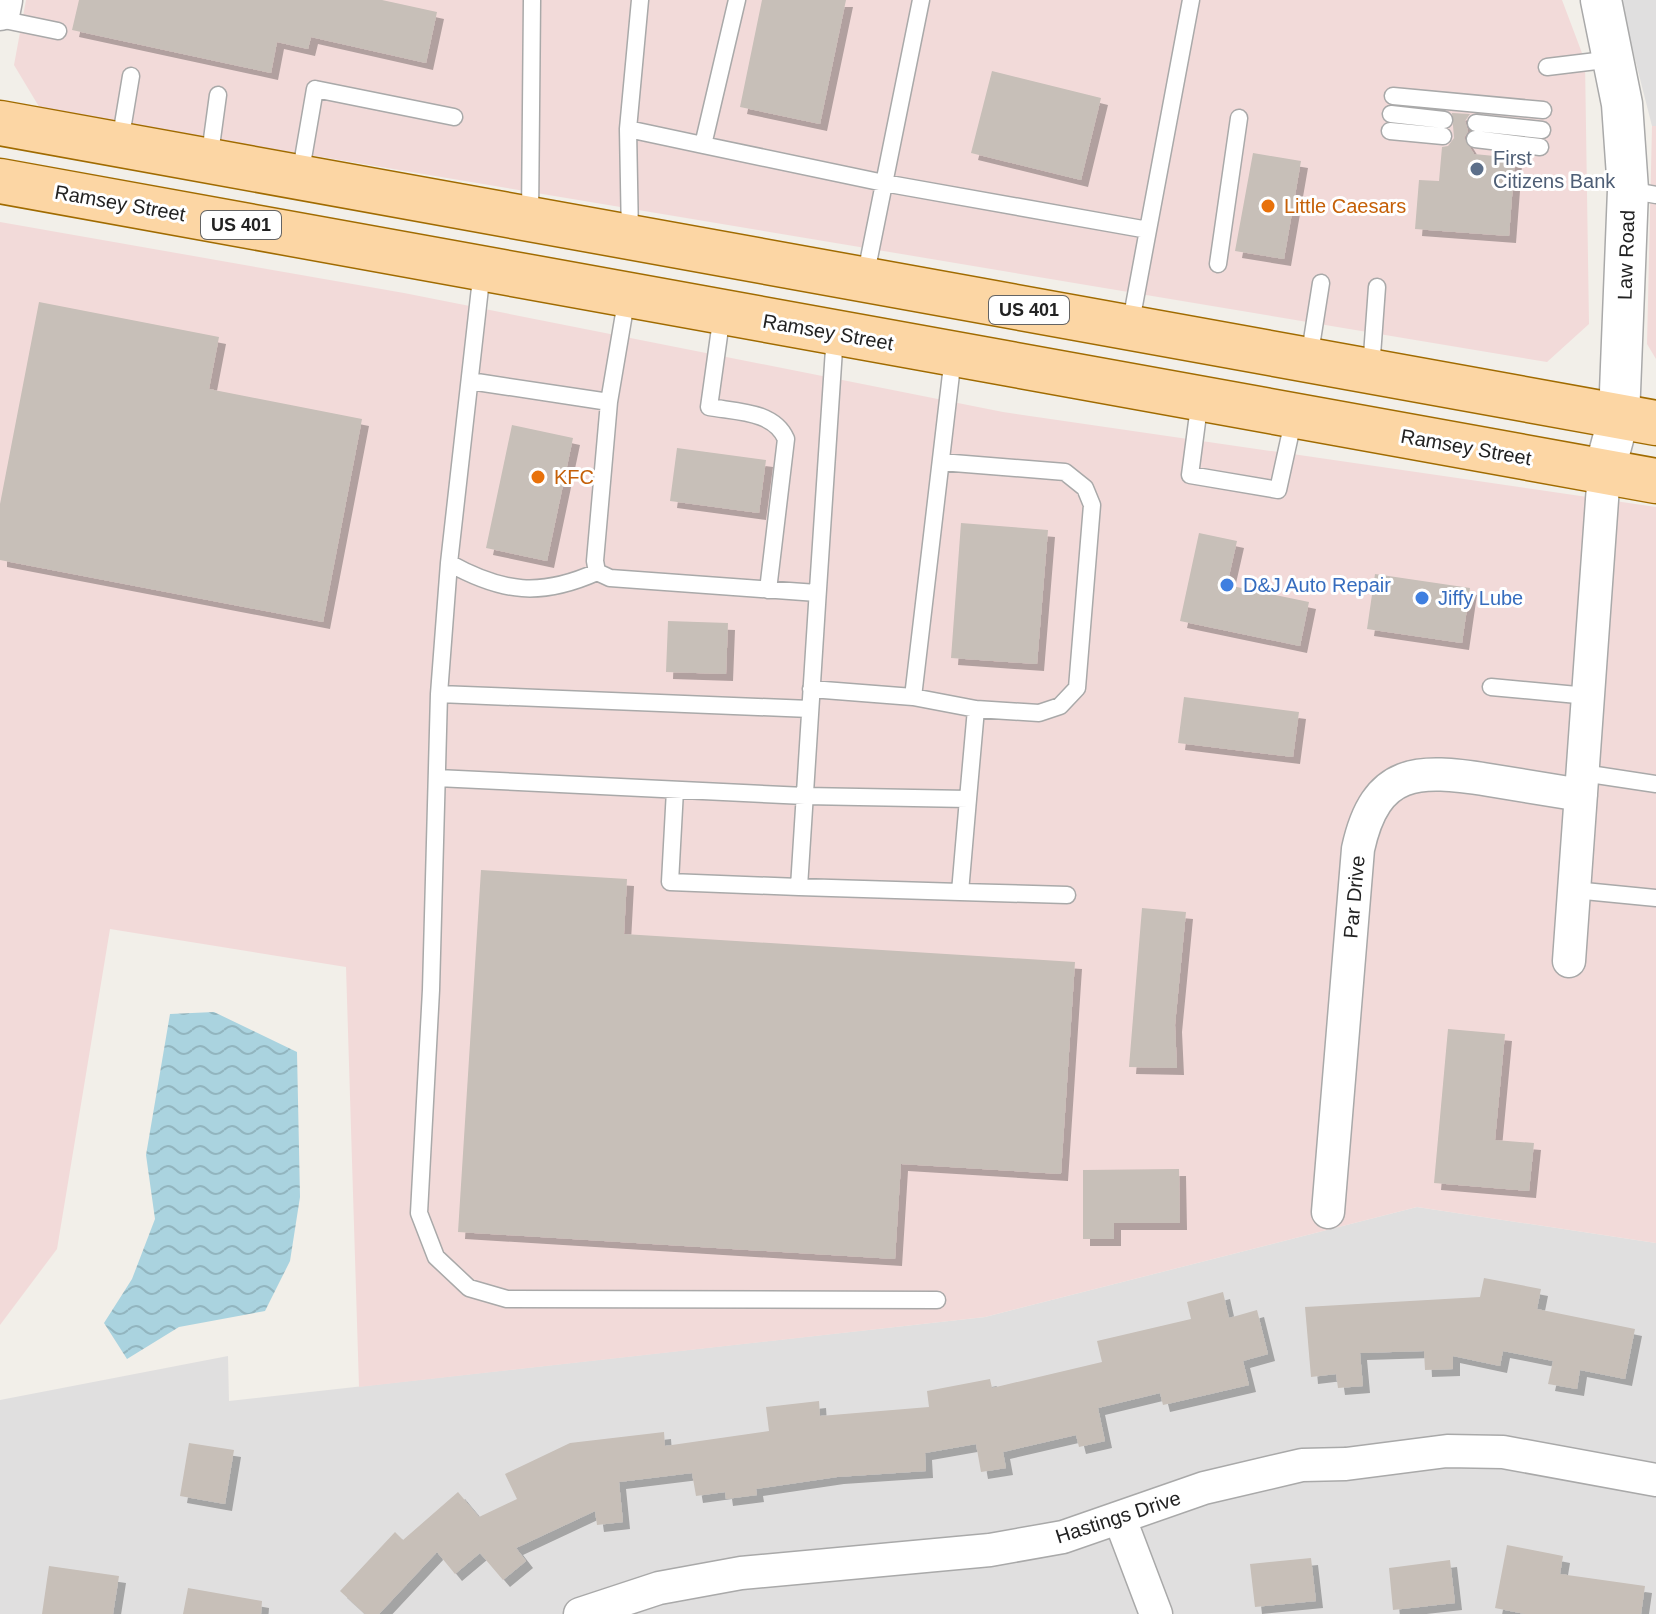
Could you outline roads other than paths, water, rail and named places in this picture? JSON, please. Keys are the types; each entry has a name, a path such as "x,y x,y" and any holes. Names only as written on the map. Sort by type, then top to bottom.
{"main road":[{"name":"US 401","path":"0,123 1638,420"},
{"name":"Ramsey Street","path":"0,181 1656,481"}],"street":[{"path":"0,10 2,0"},
{"name":"Law Road","path":"1601,0 1615,59 1627,148 1642,192 1638,420 1604,472"},
{"path":"1569,961 1604,472"},
{"name":"Par Drive","path":"1328,1212 1358,849 1372,808 1394,784 1416,774 1440,772 1582,784"},
{"name":"Hastings Drive","path":"580,1614 659,1588 700,1580 990,1550 1063,1537 1204,1488 1302,1465 1346,1464 1447,1451 1503,1452 1656,1480"},
{"path":"1120,1519 1156,1614"}],"lane":[{"path":"530,219 532,0"},
{"path":"630,237 628,129 640,0"},
{"path":"703,145 737,0"},
{"path":"864,280 921,0"},
{"path":"1130,328 1191,0"},
{"path":"0,19 58,31"},
{"path":"1547,67 1615,59"},
{"path":"119,145 131,76"},
{"path":"300,178 315,89 454,117"},
{"path":"209,161 218,95"},
{"path":"1393,96 1543,110"},
{"path":"1218,264 1239,118"},
{"path":"1390,123 1443,128"},
{"path":"628,129 884,183 1148,230"},
{"path":"1476,131 1541,138"},
{"path":"482,269 449,563 439,694 419,1213 436,1257 469,1288 507,1299 937,1300"},
{"path":"1308,360 1321,283"},
{"path":"1370,372 1377,287"},
{"path":"597,572 595,561 609,402 627,295"},
{"path":"722,314 709,407 769,419 781,428 786,439 768,590"},
{"path":"799,887 835,333"},
{"path":"913,697 954,354"},
{"path":"470,381 609,402"},
{"path":"1200,399 1190,475 1278,490 1294,416"},
{"path":"811,689 913,697 976,709 1039,713 1060,706 1077,688 1092,505 1085,488 1065,472 941,462"},
{"path":"449,563 487,580 540,591 567,586 597,572 610,578 817,593"},
{"path":"1491,687 1588,696"},
{"path":"439,694 810,709"},
{"path":"960,892 976,709"},
{"path":"437,778 805,796 968,799"},
{"path":"1582,784 1656,784"},
{"path":"675,790 670,882 1067,895"},
{"path":"1574,890 1656,898"}],"water":[{"path":"214,1012 297,1052 300,1197 290,1261 265,1311 179,1327 127,1359 104,1323 132,1279 155,1219 146,1155 170,1014"}],"place":[{"name":"First Citizens Bank","path":"1477,169"},
{"name":"Little Caesars","path":"1268,206"},
{"name":"KFC","path":"538,477"},
{"name":"D&J Auto Repair","path":"1227,585"},
{"name":"Jiffy Lube","path":"1422,598"}]}
